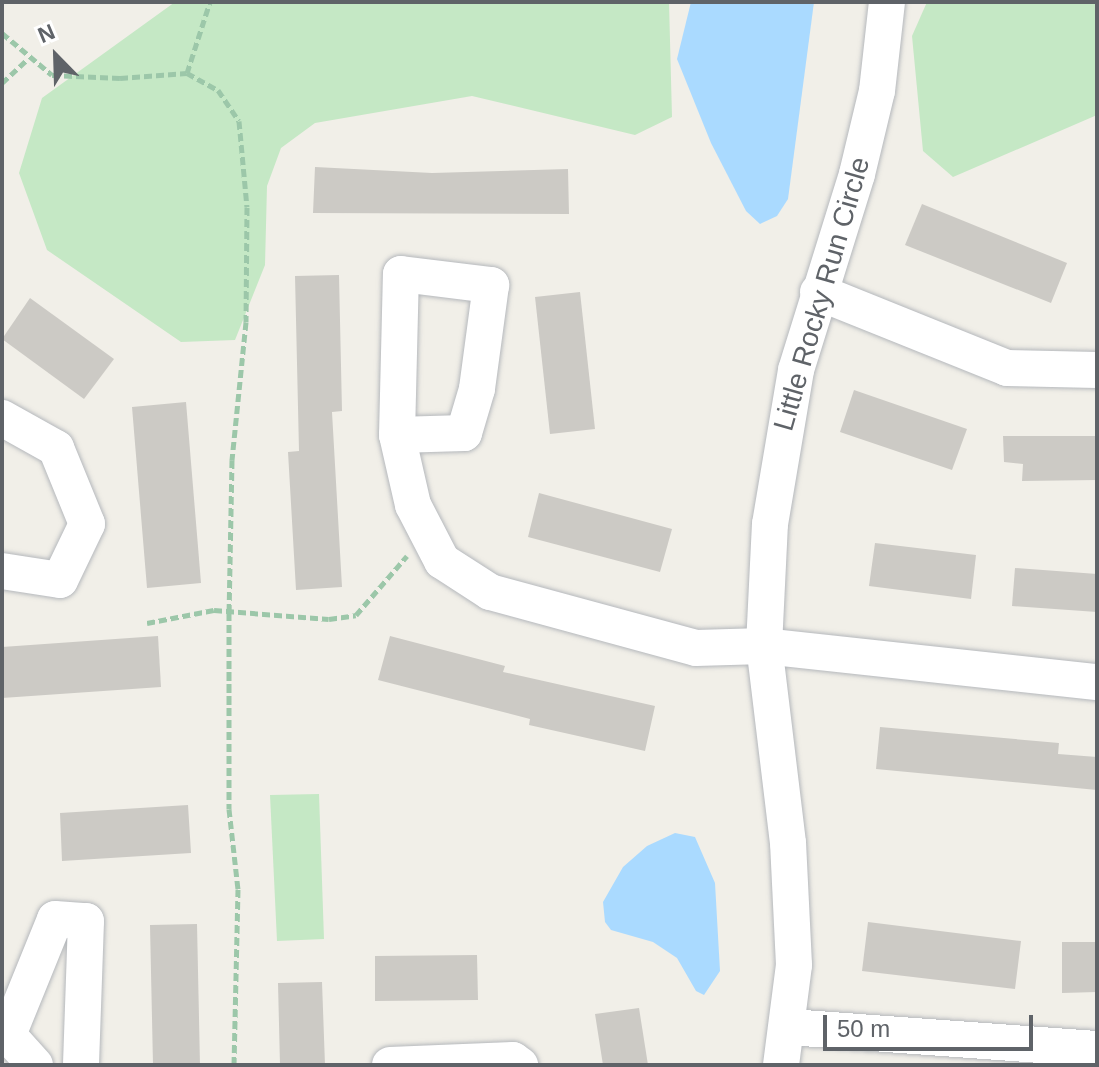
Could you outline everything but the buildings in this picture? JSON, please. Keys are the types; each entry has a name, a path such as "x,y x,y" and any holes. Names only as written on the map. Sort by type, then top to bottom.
{"street":[{"name":"Little Rocky Run Circle","path":"781,1065 789,1027 794,965 788,843 764,646 770,524 781,444 818,292 864,147 887,2"},
{"path":"397,435 464,433 477,389 491,285 401,274 397,435 413,505 442,561 490,592 696,648 764,646 1097,682"},
{"path":"818,292 1007,368 1097,370"},
{"path":"2,418 56,448 87,524 60,580 2,571"},
{"path":"35,1065 8,1035 55,919 86,921 81,1065"},
{"path":"789,1027 1097,1049"},
{"path":"390,1065 513,1060 520,1065"}],"path":[{"path":"187,73 210,2"},
{"path":"2,33 28,59 52,75 80,77 187,73 218,90 239,121 247,207 246,322 232,460 229,612 229,809 238,889 234,1065"},
{"path":"2,83 28,59"},
{"path":"147,623 229,612 329,619 356,615 398,563 430,538"}],"green space":[{"path":"175,2 669,2 672,117 635,135 472,96 315,123 281,148 267,186 265,265 235,340 181,342 47,250 19,173 42,98"},
{"path":"927,2 1097,2 1097,115 953,177 923,151 912,36"},
{"path":"319,794 324,939 277,941 270,795"}],"water":[{"path":"691,2 814,2 788,199 777,216 760,224 746,211 711,143 677,59"},
{"path":"675,833 695,837 715,883 720,971 704,995 696,991 677,958 653,942 611,930 605,922 603,902 623,867 647,846"}]}
